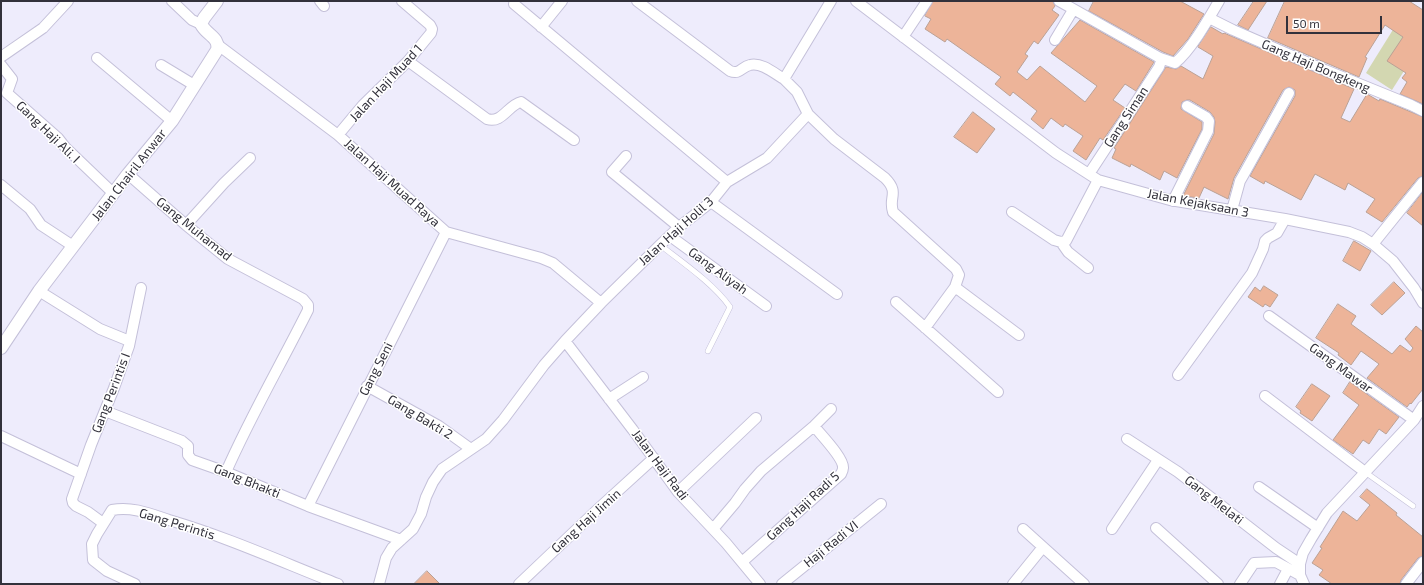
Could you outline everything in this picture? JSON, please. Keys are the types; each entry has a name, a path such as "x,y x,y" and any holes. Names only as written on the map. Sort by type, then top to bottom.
{"street":[{"path":"172,1 192,20 201,24 203,29 216,39 218,45"},
{"path":"201,24 218,1"},
{"name":"Jalan Haji Muad 1","path":"338,135 363,105 408,61 429,37 432,29 430,25 402,1"},
{"path":"541,27 562,1"},
{"path":"637,1 730,71 735,73 739,72 750,65 763,66 784,79 797,92 808,114 834,139 891,184 894,192 892,206 893,212 956,269 959,275 955,287 925,328"},
{"path":"784,79 831,1"},
{"name":"Jalan Kejaksaan 3","path":"856,1 1056,153 1093,177 1173,201 1286,219 1349,232 1362,237 1373,244 1393,261 1414,288 1423,303"},
{"path":"903,37 927,1"},
{"path":"1059,1 1073,6 1160,58 1175,62 1182,57 1219,1"},
{"path":"1,56 43,28 64,2"},
{"path":"514,4 727,182"},
{"path":"1055,40 1073,6"},
{"name":"Gang Haji Bongkeng","path":"1209,18 1324,70 1423,111"},
{"name":"Jalan Chairil Anwar","path":"1,348 39,291 113,193 172,121 217,50 218,45"},
{"name":"Jalan Haji Muad Raya","path":"218,45 338,135 446,232 541,258 553,263 601,303"},
{"path":"97,58 172,121"},
{"name":"Gang Siman","path":"1061,242 1068,239 1093,177 1159,67 1161,62 1160,58"},
{"path":"408,61 487,119 492,121 496,120 516,103 521,102 574,140"},
{"name":"Gang Haji Ali. I","path":"1,65 12,79 7,93 58,138 65,147 113,193"},
{"path":"161,65 194,85"},
{"path":"1232,210 1240,182 1289,93"},
{"path":"1173,201 1209,126 1209,121 1206,117 1187,106"},
{"name":"Jalan Haji Holil 3","path":"379,584 386,558 392,548 413,529 421,514 426,497 433,482 442,469 486,439 503,420 544,365 601,303 679,227 711,202 727,182 767,158 808,114"},
{"path":"626,156 612,172 679,227"},
{"path":"186,225 224,183 250,158"},
{"name":"Gang Muhamad","path":"128,174 186,225 228,259 266,278 306,302 308,305 308,310 242,436 226,472"},
{"path":"1373,244 1423,182"},
{"path":"1,184 30,209 41,225 73,246"},
{"path":"711,202 837,294"},
{"path":"1012,212 1054,240 1061,242 1068,252 1088,268"},
{"path":"1178,374 1252,272 1265,242 1268,238 1278,233 1286,219"},
{"name":"Gang Seni","path":"308,506 367,386 446,232"},
{"name":"Gang Aliyah","path":"670,236 766,306"},
{"path":"955,287 1019,335"},
{"path":"129,342 141,288"},
{"name":"Gang Perintis I","path":"39,291 100,329 129,342 129,346 114,388 90,445 72,499 73,503 103,523"},
{"path":"896,302 998,392"},
{"name":"Gang Mawar","path":"1269,316 1414,420"},
{"name":"Jalan Haji Radi","path":"565,341 678,492 713,529 760,584"},
{"path":"609,399 643,377"},
{"name":"Gang Bakti 2","path":"367,386 439,426 471,450"},
{"path":"1266,396 1365,472"},
{"path":"1302,580 1300,564 1303,552 1327,513 1414,420 1423,406"},
{"path":"713,529 761,471 814,426 831,409"},
{"name":"Gang Bhakti","path":"105,411 182,440 188,446 188,454 192,460 226,472 308,506 401,540"},
{"path":"678,492 756,418"},
{"name":"Gang Haji Radi 5","path":"742,562 823,490 842,470 843,467 839,458 814,426"},
{"path":"1,436 81,474"},
{"name":"Gang Melati","path":"1127,439 1178,472 1276,548 1300,564"},
{"name":"Gang Haji Jimin","path":"519,584 654,458"},
{"path":"1112,529 1158,460"},
{"path":"1259,487 1318,528"},
{"name":"Haji Radi VI","path":"782,584 881,504"},
{"name":"Gang Perintis","path":"134,584 107,571 93,560 92,544 112,510 122,509 140,511 195,528 338,584"},
{"path":"1156,528 1218,584"},
{"path":"1023,529 1084,584"},
{"path":"1013,584 1043,547"},
{"path":"1240,584 1254,563 1276,562 1302,580"},
{"path":"1406,584 1423,562"},
{"path":"1280,584 1288,569"}],"lane":[{"path":"660,245 694,272 726,301 730,307 708,351"},
{"path":"1365,472 1413,506"}],"green space":[{"path":"1399,20 1423,41 1392,90 1366,73"}],"building":[{"path":"933,1 1053,1 1055,6 1052,10 1059,15 1038,44 1034,41 1025,54 1028,56 1017,72 1027,80 1040,66 1085,102 1097,86 1051,53 1080,20 1154,62 1136,91 1125,84 1113,100 1125,108 1103,140 1100,138 1086,160 1073,151 1083,136 1065,124 1063,127 1051,118 1043,129 1031,119 1037,111 1013,92 1010,96 995,84 1001,77 947,39 945,42 925,29 931,19 925,16"},
{"path":"1094,1 1180,1 1204,14 1188,39 1173,56 1089,11"},
{"path":"1254,1 1267,1 1248,30 1238,25"},
{"path":"1285,1 1409,1 1423,10 1423,104 1400,94 1407,82 1402,78 1406,73 1387,61 1403,37 1385,25 1365,57 1367,58 1359,77 1268,38"},
{"path":"1211,27 1223,34 1224,33 1354,89 1341,118 1350,122 1367,94 1379,101 1380,99 1423,117 1423,176 1418,178 1382,222 1366,212 1375,199 1348,183 1345,190 1315,174 1301,200 1265,181 1264,184 1250,176 1295,96 1295,90 1289,87 1283,90 1234,178 1228,199 1204,187 1199,198 1183,196 1214,134 1215,122 1214,117 1210,112 1190,100 1182,102 1181,109 1202,122 1202,129 1177,178 1164,171 1160,180 1131,164 1130,167 1112,158 1116,149 1114,148 1166,67 1176,69 1181,66 1203,79 1213,56 1198,47"},
{"path":"973,112 995,129 977,153 954,137"},
{"path":"1423,192 1423,226 1407,213"},
{"path":"1354,241 1371,251 1360,271 1343,261"},
{"path":"1394,282 1405,293 1382,315 1371,305"},
{"path":"1264,286 1278,295 1270,307 1265,304 1263,307 1248,297 1255,287 1260,291"},
{"path":"1338,304 1356,316 1351,324 1392,354 1400,345 1410,352 1413,348 1405,339 1416,326 1423,332 1423,389 1407,407 1367,378 1379,364 1361,351 1351,365 1338,355 1339,353 1316,338"},
{"path":"1350,382 1399,417 1386,434 1379,429 1369,444 1363,440 1353,454 1333,440 1359,405 1343,393"},
{"path":"1312,384 1330,396 1312,421 1300,413 1301,411 1296,407"},
{"path":"1367,489 1397,513 1396,515 1423,537 1423,556 1418,558 1401,580 1400,584 1332,584 1319,575 1323,570 1312,563 1322,548 1320,547 1343,511 1357,521 1370,505 1360,497"},
{"path":"427,571 440,584 414,584"}]}
